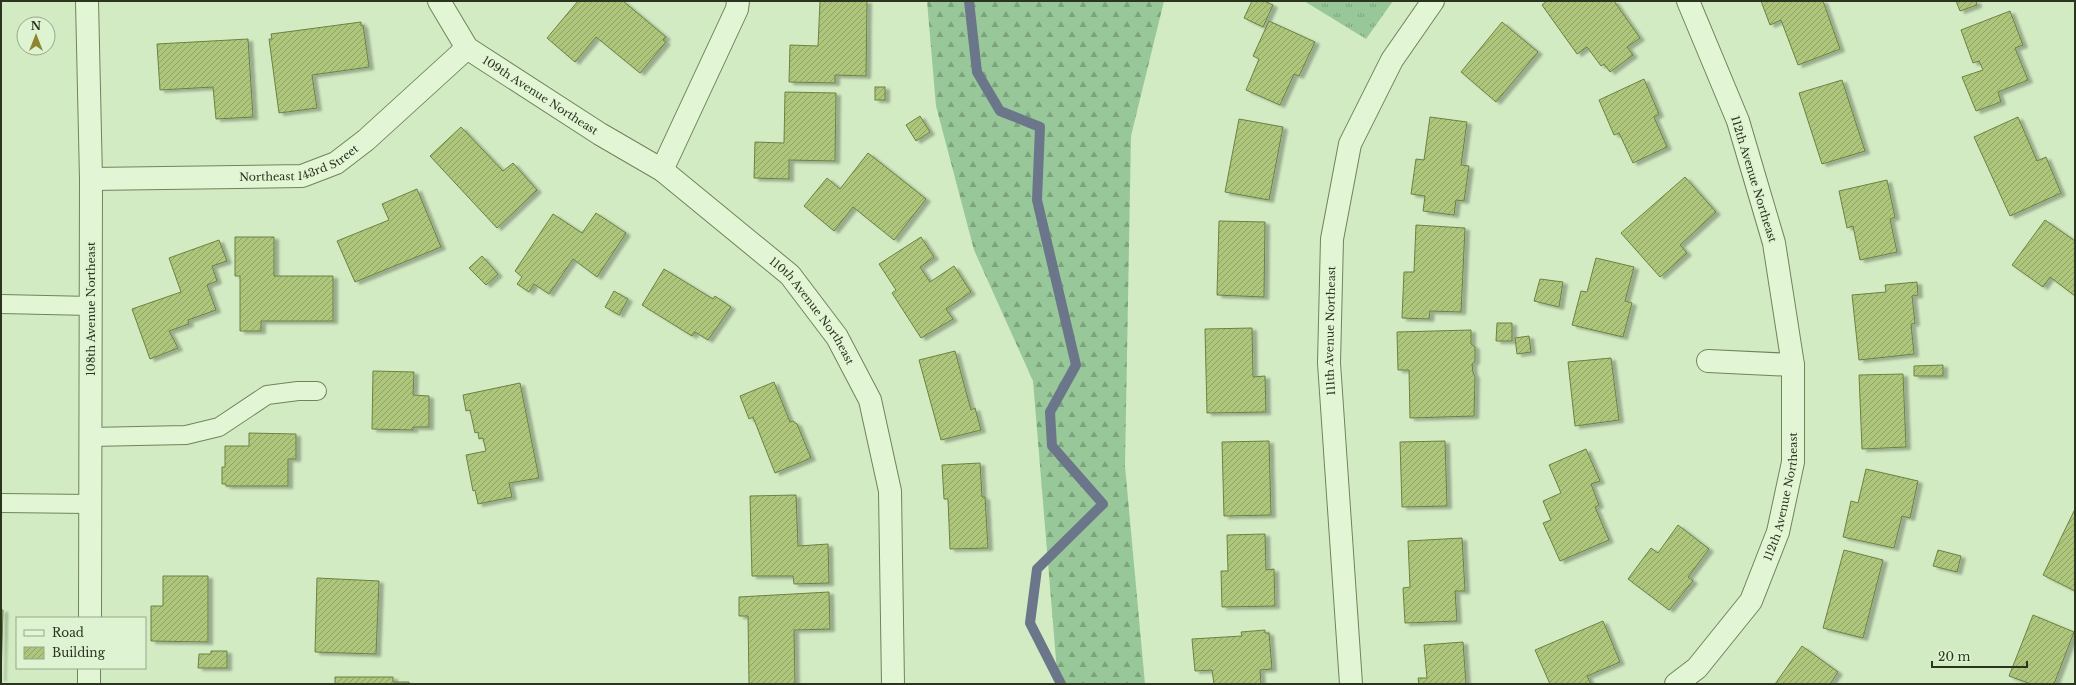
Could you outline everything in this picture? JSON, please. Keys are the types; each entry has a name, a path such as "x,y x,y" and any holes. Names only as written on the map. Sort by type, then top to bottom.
{"street":[{"name":"108th Avenue Northeast","path":"87,1 91,179 90,617"},
{"name":"109th Avenue Northeast","path":"439,1 467,48 600,134 662,170"},
{"path":"662,170 737,9 738,1"},
{"name":"111th Avenue Northeast","path":"1351,684 1329,363 1332,239 1350,144 1392,60 1433,1"},
{"name":"112th Avenue Northeast","path":"1676,684 1697,668 1751,601 1778,532 1793,462 1793,365 1774,244 1738,121 1688,1"},
{"name":"Northeast 143rd Street","path":"91,179 302,176 336,163 366,140 467,48"},
{"name":"110th Avenue Northeast","path":"662,170 790,275 837,337 870,400 890,491 893,684"},
{"path":"1708,361 1793,365"},
{"path":"89,684 90,669"}],"lane":[{"path":"1,304 91,306"},
{"path":"90,437 186,435 219,427 267,395 298,390 317,390"},
{"path":"1,503 90,504"}],"green space":[{"path":"927,1 1164,1 1131,136 1125,466 1145,684 1058,684 1033,381 974,250 936,106"},
{"path":"1304,1 1393,1 1366,39"}],"building":[{"path":"578,1 623,1 666,37 663,40 666,42 640,73 596,37 575,62 547,38"},
{"path":"820,1 867,1 866,76 835,75 835,83 789,82 790,45 818,46"},
{"path":"1252,1 1264,1 1273,5 1263,27 1244,18"},
{"path":"1547,1 1614,1 1640,38 1627,47 1633,55 1610,72 1604,64 1601,66 1587,47 1577,54 1542,5"},
{"path":"1761,1 1823,1 1840,49 1798,65 1781,20 1770,25"},
{"path":"1956,1 1976,1 1977,5 1960,11"},
{"path":"2010,11 2023,45 2015,48 2028,80 1998,92 2001,102 1976,111 1962,77 1983,70 1979,61 1973,63 1961,30"},
{"path":"1269,21 1315,42 1299,76 1294,74 1280,105 1246,90 1259,59 1253,56"},
{"path":"361,22 361,26 363,25 369,67 312,75 317,108 279,113 269,39 272,39 271,34"},
{"path":"1502,22 1538,52 1496,102 1461,72"},
{"path":"248,39 253,117 216,119 213,87 160,90 157,44"},
{"path":"1644,79 1659,114 1654,117 1667,147 1633,163 1619,133 1614,135 1599,100"},
{"path":"1842,80 1865,151 1822,164 1799,93"},
{"path":"875,87 885,87 885,100 875,100"},
{"path":"785,92 836,93 835,161 789,160 789,179 754,178 755,142 784,143"},
{"path":"920,116 930,132 916,141 906,125"},
{"path":"1430,117 1467,122 1461,165 1469,166 1464,201 1456,200 1454,215 1423,211 1425,196 1411,194 1416,159 1424,160"},
{"path":"2018,117 2037,161 2046,157 2061,193 2010,216 1974,137"},
{"path":"1239,119 1283,127 1269,200 1225,192"},
{"path":"461,127 503,171 513,163 537,190 497,228 430,156"},
{"path":"868,153 926,199 894,240 853,207 834,231 804,206 827,178 840,189"},
{"path":"1685,177 1716,212 1680,245 1687,253 1660,277 1621,233"},
{"path":"1887,180 1895,217 1890,219 1897,252 1860,260 1853,226 1847,228 1839,191"},
{"path":"417,189 441,247 355,282 337,241 389,220 382,204"},
{"path":"596,213 626,233 597,277 573,259 549,294 534,284 529,292 517,284 522,277 515,271 553,214 582,233"},
{"path":"2045,220 2075,241 2075,296 2050,277 2043,287 2012,265"},
{"path":"1219,221 1265,222 1264,297 1217,295"},
{"path":"1416,225 1465,228 1461,312 1430,311 1429,319 1402,318 1404,272 1414,272"},
{"path":"235,237 274,237 274,276 333,276 333,321 261,321 261,331 240,331 240,276 235,276"},
{"path":"921,237 934,257 920,267 930,282 954,266 971,292 946,309 953,319 921,338 892,293 896,290 879,264"},
{"path":"219,240 227,261 212,266 217,281 207,285 216,310 188,320 189,324 169,331 178,348 150,359 132,309 181,292 169,258"},
{"path":"482,256 498,274 486,285 469,268"},
{"path":"1596,258 1634,267 1625,301 1632,303 1623,337 1572,325 1581,291 1587,292"},
{"path":"664,269 713,299 715,296 731,307 708,340 695,332 692,336 642,305"},
{"path":"1540,279 1563,282 1559,307 1534,301"},
{"path":"1917,282 1918,295 1912,296 1915,323 1911,324 1914,354 1859,360 1852,295 1886,292 1885,285"},
{"path":"614,291 628,299 619,315 605,307"},
{"path":"1497,323 1512,323 1512,341 1496,341"},
{"path":"1252,328 1253,377 1265,376 1266,412 1207,413 1205,329"},
{"path":"1471,330 1471,344 1475,347 1475,361 1472,364 1473,373 1475,376 1474,416 1410,418 1409,370 1398,370 1397,332"},
{"path":"1529,336 1531,352 1517,354 1515,338"},
{"path":"955,351 971,410 975,408 981,430 941,440 919,360"},
{"path":"1611,358 1619,420 1575,426 1568,362"},
{"path":"1943,365 1943,376 1914,376 1914,366"},
{"path":"373,371 414,372 413,395 429,396 429,427 413,427 413,430 372,429"},
{"path":"1903,374 1906,447 1862,449 1859,375"},
{"path":"774,382 790,422 793,421 797,424 811,458 775,473 753,417 749,419 740,396"},
{"path":"520,383 539,478 509,483 512,497 478,504 475,490 473,491 466,455 486,451 483,438 479,439 478,432 475,433 470,410 466,411 463,395"},
{"path":"249,433 296,434 296,459 288,459 288,486 226,486 226,484 222,484 222,467 225,467 225,446 249,446"},
{"path":"1269,441 1271,515 1224,516 1222,442"},
{"path":"1445,441 1447,506 1402,507 1400,442"},
{"path":"1586,449 1600,481 1591,484 1599,505 1595,507 1609,540 1560,561 1543,523 1551,520 1543,501 1561,493 1549,465"},
{"path":"980,463 982,497 985,497 988,548 950,549 948,499 944,499 942,465"},
{"path":"1866,469 1918,481 1910,518 1902,516 1894,548 1843,537 1851,501 1858,503"},
{"path":"796,495 798,546 828,544 829,583 794,584 793,576 752,576 750,496"},
{"path":"2075,509 2075,591 2043,575"},
{"path":"1678,525 1709,549 1688,577 1693,581 1669,610 1628,579 1651,548 1658,553"},
{"path":"1265,534 1266,570 1274,569 1275,606 1222,607 1221,571 1228,571 1227,535"},
{"path":"1462,538 1465,591 1455,591 1457,621 1405,623 1403,588 1410,587 1408,541"},
{"path":"1844,550 1883,560 1863,638 1823,628"},
{"path":"1938,550 1961,556 1957,572 1933,566"},
{"path":"163,576 208,576 208,642 151,641 151,606 163,606"},
{"path":"317,578 379,581 376,654 315,652"},
{"path":"829,592 830,629 794,630 795,684 749,684 748,616 739,616 739,597"},
{"path":"1,610 3,610 1,679"},
{"path":"2033,615 2074,632 2054,684 2031,684 2009,676"},
{"path":"1603,621 1620,662 1587,676 1591,684 1550,684 1535,650"},
{"path":"1265,630 1265,633 1269,633 1272,669 1260,670 1261,684 1214,684 1212,670 1195,671 1192,639 1242,636 1241,632"},
{"path":"1463,642 1466,684 1419,684 1418,678 1427,678 1424,645"},
{"path":"1802,646 1838,672 1830,684 1775,684"},
{"path":"211,651 227,651 227,668 198,668 199,654 211,654"},
{"path":"335,677 393,677 393,682 409,682 409,684 335,684"}],"waterway":[{"path":"969,1 977,72 1000,111 1040,127 1037,200 1076,365 1050,412 1052,446 1103,504 1037,569 1030,623 1061,684"}]}
